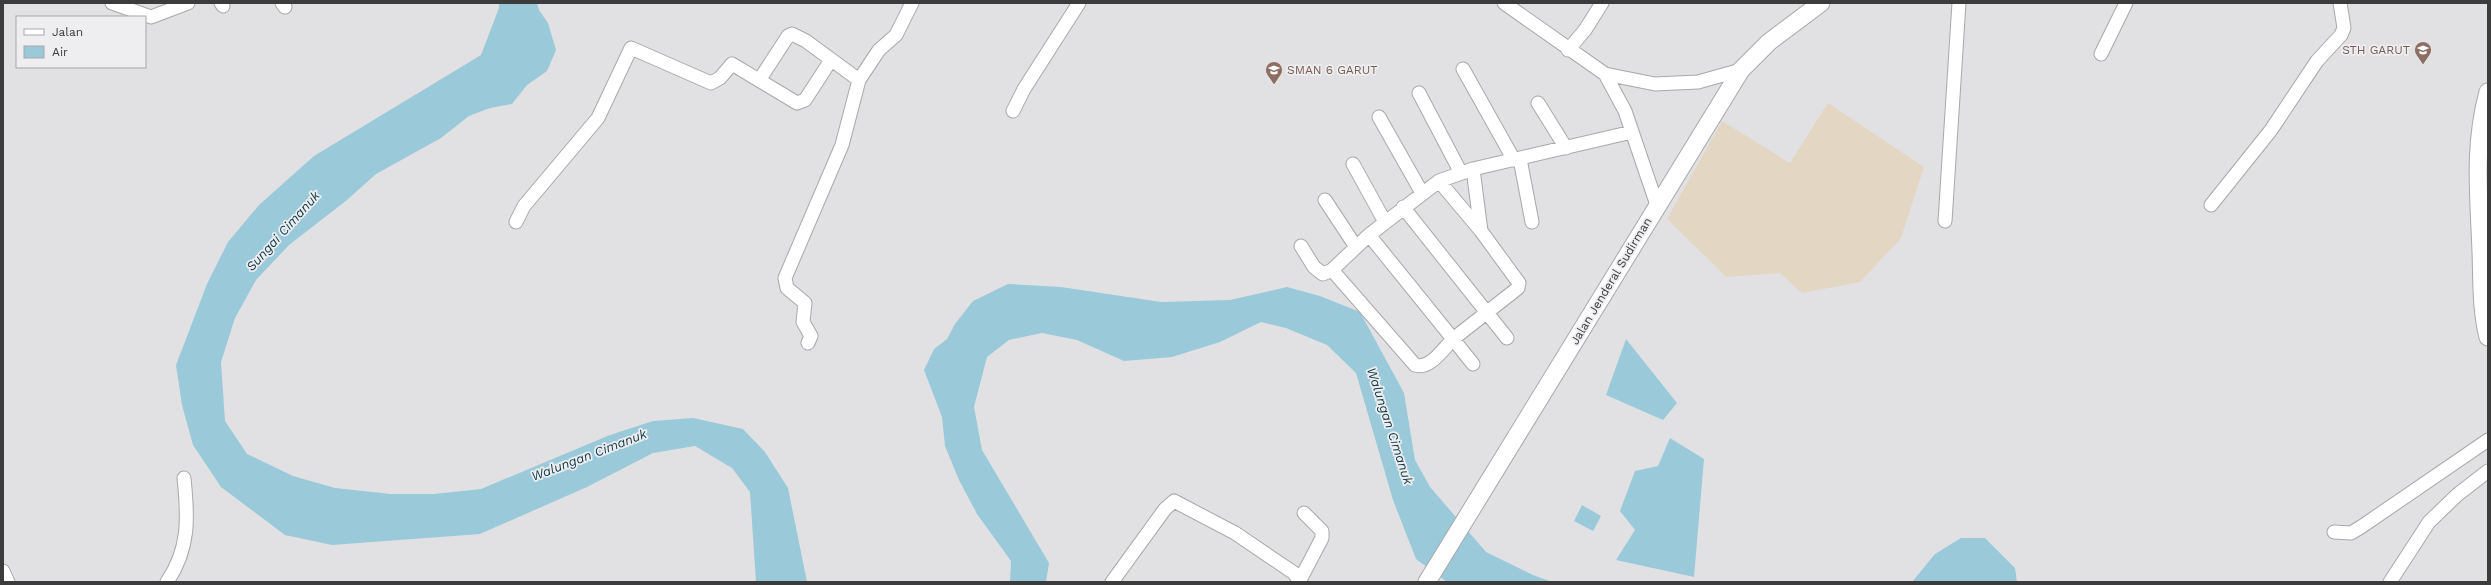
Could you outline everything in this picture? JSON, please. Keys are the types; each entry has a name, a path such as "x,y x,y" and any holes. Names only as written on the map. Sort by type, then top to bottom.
{"main road":[{"name":"Jalan Jenderal Sudirman","path":"1428,580 1471,513 1657,205 1741,70 1769,42 1821,3"},
{"path":"2488,92 2482,113 2477,150 2482,271 2488,337"}],"street":[{"path":"112,3 151,17 188,3"},
{"path":"808,343 811,336 803,322 805,303 787,288 785,280 842,146 859,80 879,50 896,35 912,3"},
{"path":"1013,111 1024,89 1079,3"},
{"path":"1504,3 1568,50 1605,74 1654,84 1698,82 1741,70"},
{"path":"1568,50 1585,30 1602,3"},
{"path":"1945,221 1958,3"},
{"path":"2102,54 2126,3"},
{"path":"2211,205 2271,130 2317,61 2341,35 2344,28 2340,3"},
{"path":"760,79 790,34 802,38 859,80"},
{"path":"516,222 524,206 598,118 632,48 711,83 720,78 732,64 800,103 805,100 816,85 831,60"},
{"path":"1463,69 1517,160 1532,222"},
{"path":"1605,74 1617,93 1657,205"},
{"path":"1419,92 1467,171 1481,231"},
{"path":"1538,103 1566,148"},
{"path":"1379,117 1422,193"},
{"path":"1301,246 1316,270 1323,274 1332,270 1369,235 1403,207 1439,181 1467,171 1632,132"},
{"path":"1353,164 1385,222"},
{"path":"1332,270 1415,365 1428,365 1453,339 1518,288 1519,283 1481,231 1439,181"},
{"path":"1325,200 1356,247"},
{"path":"1403,207 1486,314 1507,338"},
{"path":"1369,235 1473,364"},
{"path":"2334,532 2351,533 2488,440"},
{"path":"2390,582 2429,522 2457,495 2488,471"},
{"path":"167,582 176,569 182,553 188,524 184,478"},
{"path":"1112,582 1165,509 1174,501 1235,533 1288,569 1300,581 1322,538 1322,531 1304,513"},
{"path":"3,571 8,582"}],"shaded area":[{"path":"1828,103 1924,167 1901,238 1860,282 1802,293 1780,273 1726,277 1667,219 1722,121 1790,163"}],"water":[{"path":"499,3 537,3 539,10 548,23 556,50 547,71 527,85 512,104 490,108 469,116 441,138 376,174 347,200 289,245 256,280 235,318 221,362 225,421 247,454 293,476 335,488 391,494 434,494 481,489 610,435 653,421 693,418 743,429 765,452 788,488 807,582 756,582 750,492 732,468 695,446 653,453 587,487 480,534 332,545 285,535 221,487 193,445 182,405 176,365 207,284 228,242 259,205 314,156 481,55 499,8"},
{"name":"Walungan Cimanuk","path":"1008,284 1061,287 1161,302 1230,300 1287,287 1320,296 1360,312 1404,393 1415,460 1430,487 1486,552 1533,575 1552,582 1447,582 1416,559 1393,500 1356,373 1327,345 1286,328 1261,322 1220,342 1172,357 1124,361 1077,340 1042,333 1009,340 987,357 974,407 982,450 1049,563 1046,582 1010,582 1011,561 977,514 959,480 945,446 942,417 924,370 934,349 947,339 955,324 973,301"},
{"path":"1626,339 1677,403 1663,420 1606,395"},
{"path":"1670,438 1704,459 1694,577 1616,560 1635,530 1620,511 1635,471 1658,466"},
{"path":"1582,505 1601,516 1593,531 1574,521"},
{"path":"1961,538 1985,538 2015,568 2017,582 1912,582 1935,554"}],"place":[{"name":"STH GARUT","path":"2423,65"},
{"name":"SMAN 6 GARUT","path":"1274,85"}],"water label":[{"name":"Sungai Cimanuk","path":"283,231"}]}
